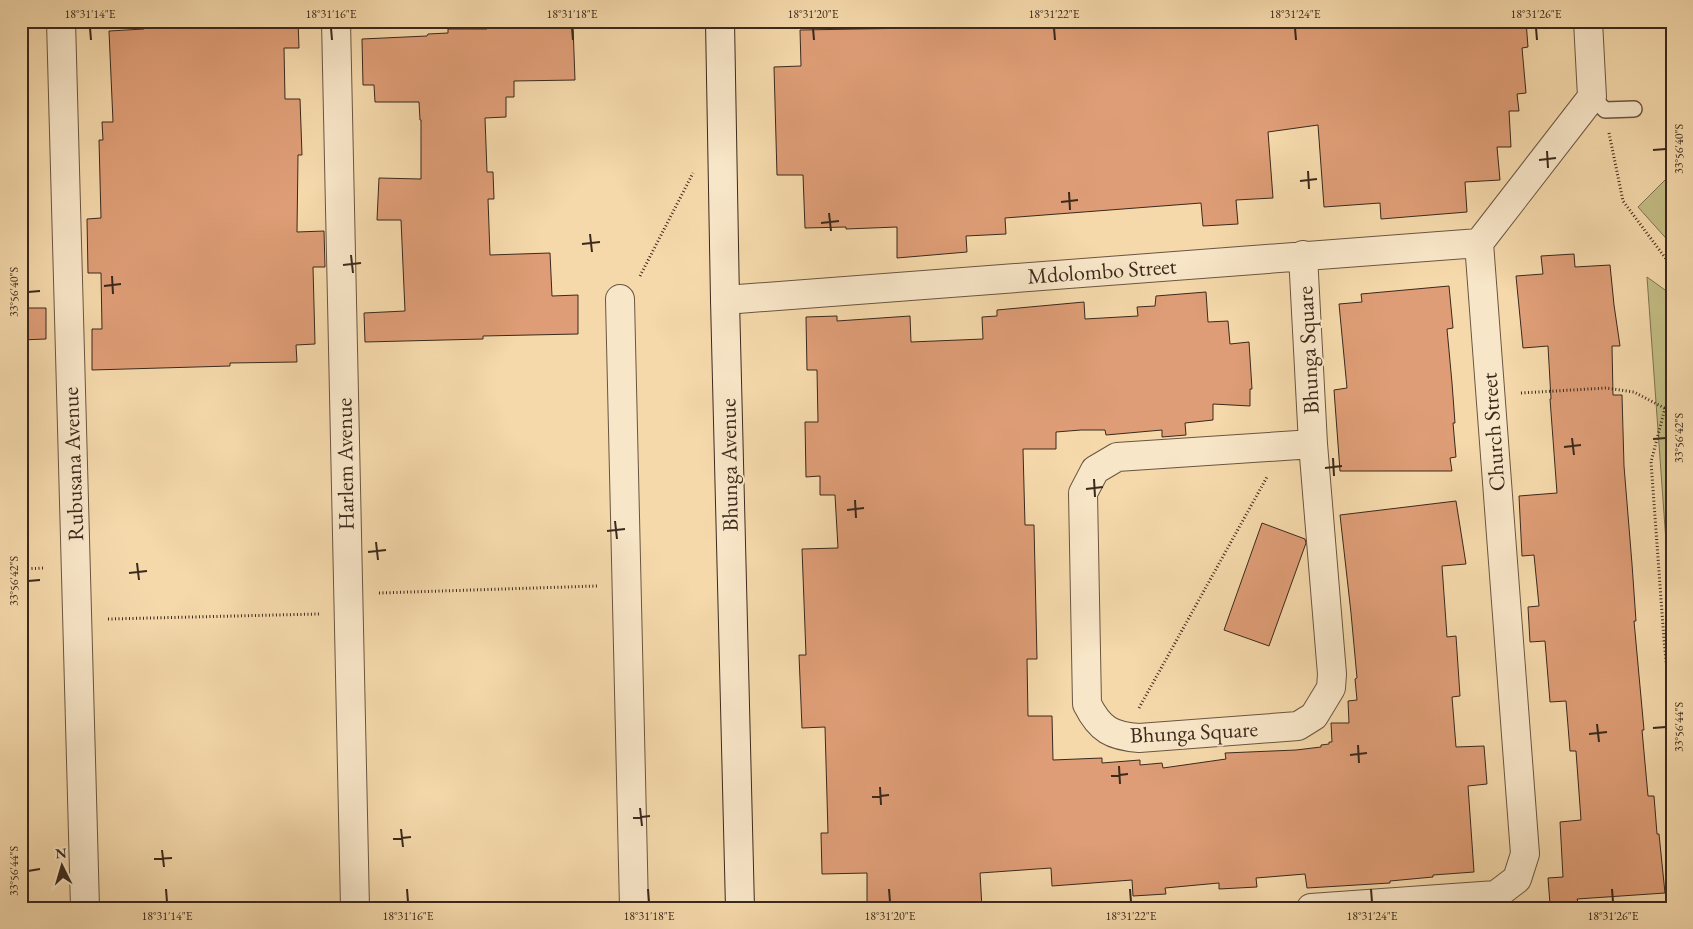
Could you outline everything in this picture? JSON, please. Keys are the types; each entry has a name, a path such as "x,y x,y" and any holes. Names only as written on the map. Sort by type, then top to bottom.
{"street":[{"name":"Rubusana Avenue","path":"61,21 85,908"},
{"name":"Harlem Avenue","path":"336,21 355,908"},
{"name":"Bhunga Avenue","path":"720,21 740,908"},
{"path":"1479,243 1598,104 1588,21"},
{"name":"Mdolombo Street","path":"725,300 1479,243"},
{"name":"Church Street","path":"1311,908 1496,895 1516,879 1525,854 1479,243"},
{"name":"Bhunga Square","path":"1303,255 1313,444 1332,674 1331,688 1314,716 1298,726 1139,738 1123,737 1106,731 1094,718 1087,704 1083,493 1095,470 1117,457 1313,444"},
{"path":"620,300 634,906"}],"lane":[{"path":"1598,104 1634,109"}],"path":[{"path":"1598,104 1622,201 1672,267"},
{"path":"620,300 634,287 697,166"},
{"path":"1490,394 1606,388 1634,392 1672,412"},
{"path":"1665,408 1652,462 1664,640 1672,722"},
{"path":"1123,737 1284,446"},
{"path":"77,620 627,585"},
{"path":"504,908 634,906"}],"shaded area":[{"path":"1672,173 1672,245 1638,207"},
{"path":"1647,277 1672,295 1672,625"}],"building":[{"path":"144,21 210,21 210,24 298,21 299,48 284,48 285,99 300,99 302,155 298,155 297,232 324,231 325,267 313,267 315,344 296,345 297,362 230,363 230,366 92,370 92,329 102,329 101,273 88,273 87,219 101,218 99,140 103,140 102,122 113,122 109,31 144,29"},
{"path":"487,21 512,21 512,27 573,26 575,80 514,81 514,97 506,97 506,117 485,118 487,172 493,172 494,199 488,199 490,255 550,253 552,296 578,295 578,334 483,336 483,339 365,342 364,313 405,311 401,220 377,220 379,178 421,179 421,120 419,102 375,102 374,85 363,85 362,39 427,36 428,34 448,33 448,29 487,29"},
{"path":"917,21 1526,21 1528,47 1522,48 1526,93 1517,94 1519,111 1509,111 1511,147 1497,147 1500,180 1465,182 1467,212 1381,219 1380,203 1324,207 1318,125 1268,132 1273,198 1236,200 1238,224 1203,226 1201,203 1005,218 1006,234 966,236 967,252 897,258 897,227 805,228 803,175 777,175 774,67 801,66 800,30 918,28"},
{"path":"1574,254 1575,267 1610,265 1620,346 1612,346 1613,395 1622,395 1624,466 1636,621 1634,621 1644,730 1642,730 1648,796 1654,796 1665,893 1577,899 1578,902 1550,904 1548,878 1563,877 1560,822 1581,820 1576,751 1570,751 1566,701 1550,702 1545,641 1530,642 1528,607 1539,606 1534,555 1522,556 1519,496 1557,493 1548,346 1523,348 1516,276 1543,274 1541,256"},
{"path":"1449,286 1453,328 1447,329 1456,457 1450,458 1452,471 1340,471 1334,390 1347,388 1339,304 1362,302 1361,294"},
{"path":"1206,292 1208,322 1228,321 1230,344 1249,342 1252,389 1250,389 1250,406 1213,404 1213,420 1185,423 1186,435 1162,437 1162,430 1106,435 1105,430 1056,432 1056,449 1023,449 1025,525 1034,525 1037,659 1027,659 1028,716 1052,716 1053,760 1102,758 1102,763 1140,760 1140,765 1162,763 1163,768 1226,759 1225,753 1296,750 1321,747 1321,745 1329,744 1329,742 1332,742 1331,723 1349,723 1348,701 1357,700 1355,679 1357,678 1340,515 1456,501 1466,564 1442,566 1447,637 1456,636 1460,696 1452,697 1456,747 1484,746 1487,784 1468,786 1474,872 1433,875 1433,877 1390,881 1390,883 1307,888 1305,874 1256,878 1257,887 1219,889 1219,883 1165,888 1166,894 1133,896 1132,880 1052,886 1051,868 980,873 982,908 867,908 867,873 822,874 821,833 828,833 825,727 802,728 799,655 806,655 802,549 838,548 835,495 820,495 820,476 806,477 805,422 818,422 817,370 807,370 806,317 837,316 837,321 910,316 911,342 983,339 982,317 997,316 997,310 1084,302 1085,319 1138,316 1137,307 1155,306 1156,296"},
{"path":"21,308 46,308 46,339 21,340"},
{"path":"1262,523 1305,539 1306,543 1269,646 1224,630"}]}
